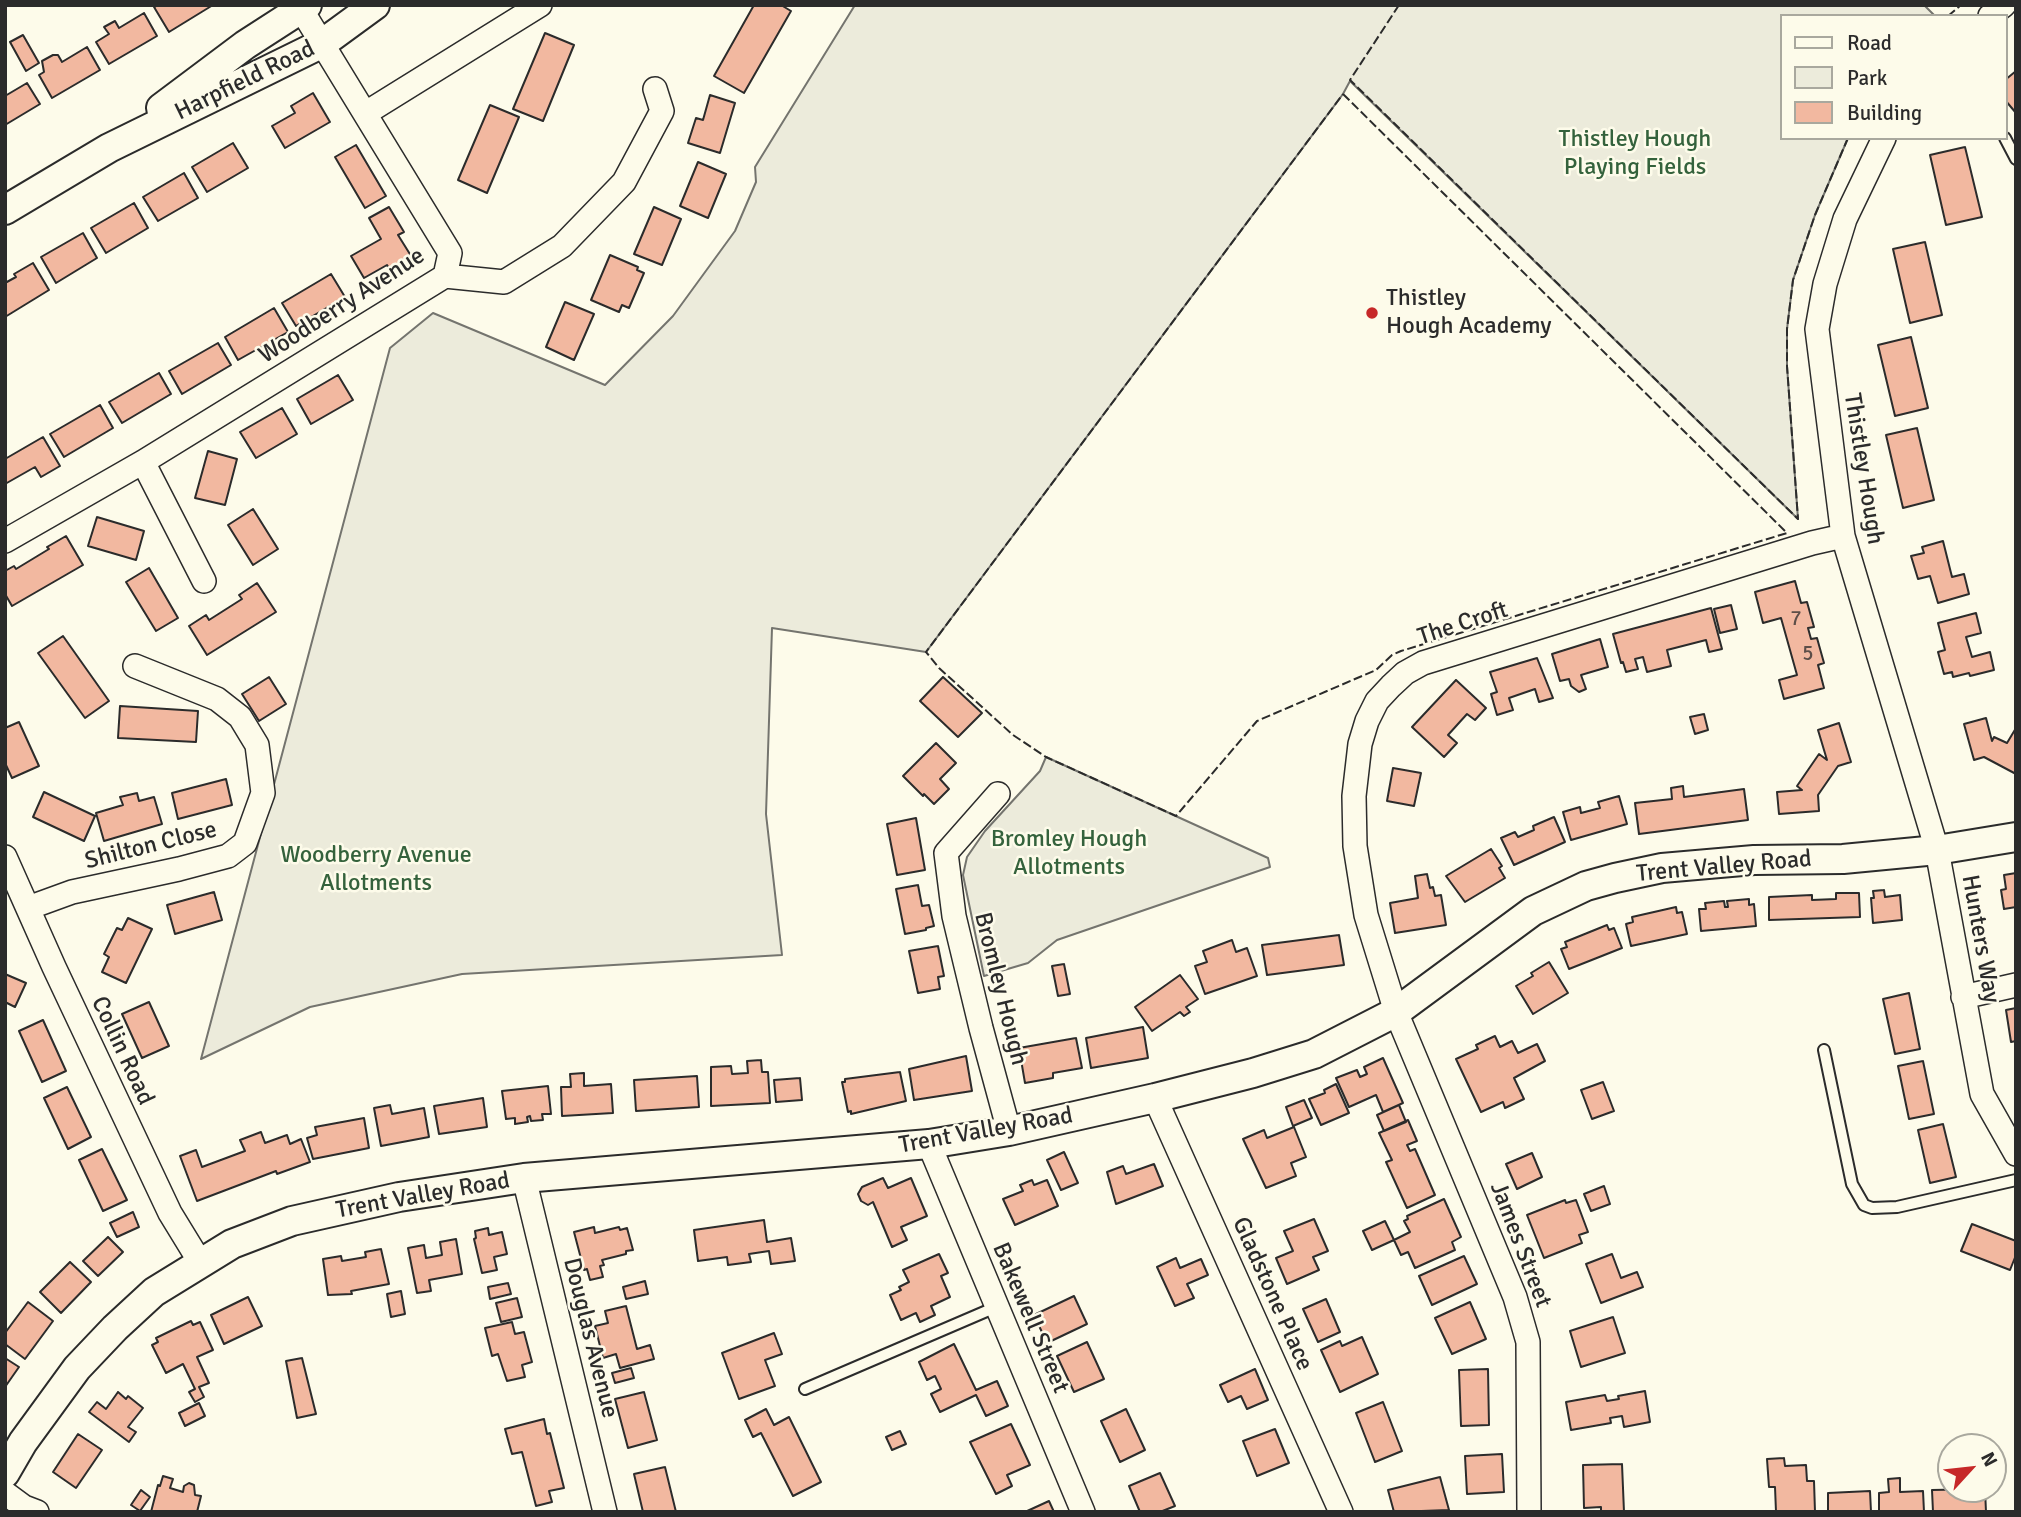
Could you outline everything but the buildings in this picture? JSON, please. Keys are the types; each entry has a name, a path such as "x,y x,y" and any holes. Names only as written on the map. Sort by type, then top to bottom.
{"street":[{"name":"Harpfield Road","path":"5,210 109,148 323,43 376,5"},
{"path":"366,113 540,5"},
{"name":"Harpfield Road","path":"109,148 245,46 304,7"},
{"name":"Woodberry Avenue","path":"5,541 143,462 445,276 450,253 304,7"},
{"path":"445,276 504,282 562,246 624,182 662,111 655,89"},
{"name":"Thistley Hough","path":"1883,140 1845,219 1825,284 1817,329 1843,536 1937,850"},
{"path":"143,462 204,581"},
{"name":"The Croft","path":"1396,1012 1366,915 1355,846 1354,796 1360,744 1377,701 1405,673 1423,663 1812,543 1843,536"},
{"name":"Shilton Close","path":"19,906 228,856 245,843 263,793 257,745 240,718 216,699 135,666"},
{"name":"Bromley Hough","path":"998,794 946,853 954,916 1009,1131"},
{"name":"Trent Valley Road","path":"5,1473 23,1442 77,1368 154,1292 233,1244 292,1221 399,1197 524,1178 929,1144 1009,1131 1155,1098 1314,1054 1396,1012 1533,911 1596,883 1662,868 1754,860 1843,859 1937,850 2016,837"},
{"name":"Hunters Way","path":"1937,850 1982,1094 2016,1154"},
{"name":"Collin Road","path":"5,857 19,906 54,967 170,1213 200,1262"},
{"path":"1963,997 2016,985"},
{"name":"James Street","path":"1396,1012 1515,1297 1528,1342 1529,1512"},
{"name":"Gladstone Place","path":"1155,1098 1341,1512"},
{"name":"Bakewell Street","path":"929,1144 1083,1512"},
{"name":"Douglas Avenue","path":"524,1178 605,1512"},
{"path":"5,1493 24,1507 37,1512"}],"lane":[{"path":"2006,140 2016,159"},
{"path":"1824,1050 1852,1184 1864,1205 1872,1208 1897,1207 2016,1180"},
{"path":"805,1389 996,1307"}],"green space":[{"path":"855,5 1924,5 1933,14 1780,14 1780,140 1847,140 1815,215 1793,280 1787,329 1787,366 1798,519 1350,81 1343,94 926,652 772,628 766,814 782,955 462,974 310,1007 201,1059 390,348 433,313 605,385 673,316 735,231 756,182 755,167"},
{"name":"Bromley Hough Allotments","path":"1046,757 1268,858 1270,867 1057,940 1028,963 984,976 963,875 967,857 985,831 1040,771"}],"fence":[{"path":"1399,5 1350,80 1798,519 1787,366 1787,329 1793,280 1815,215 1847,140"},
{"path":"1950,14 1961,5"},
{"path":"1343,94 1787,533 1392,655 1376,670 1257,721 1176,816 1046,757 1013,735 939,668 926,652 1343,94"}],"place":[{"name":"Thistley Hough Academy","path":"1372,313"}],"park label":[{"name":"Thistley Hough Playing Fields","path":"1635,154"},
{"name":"Woodberry Avenue Allotments","path":"376,870"}]}
